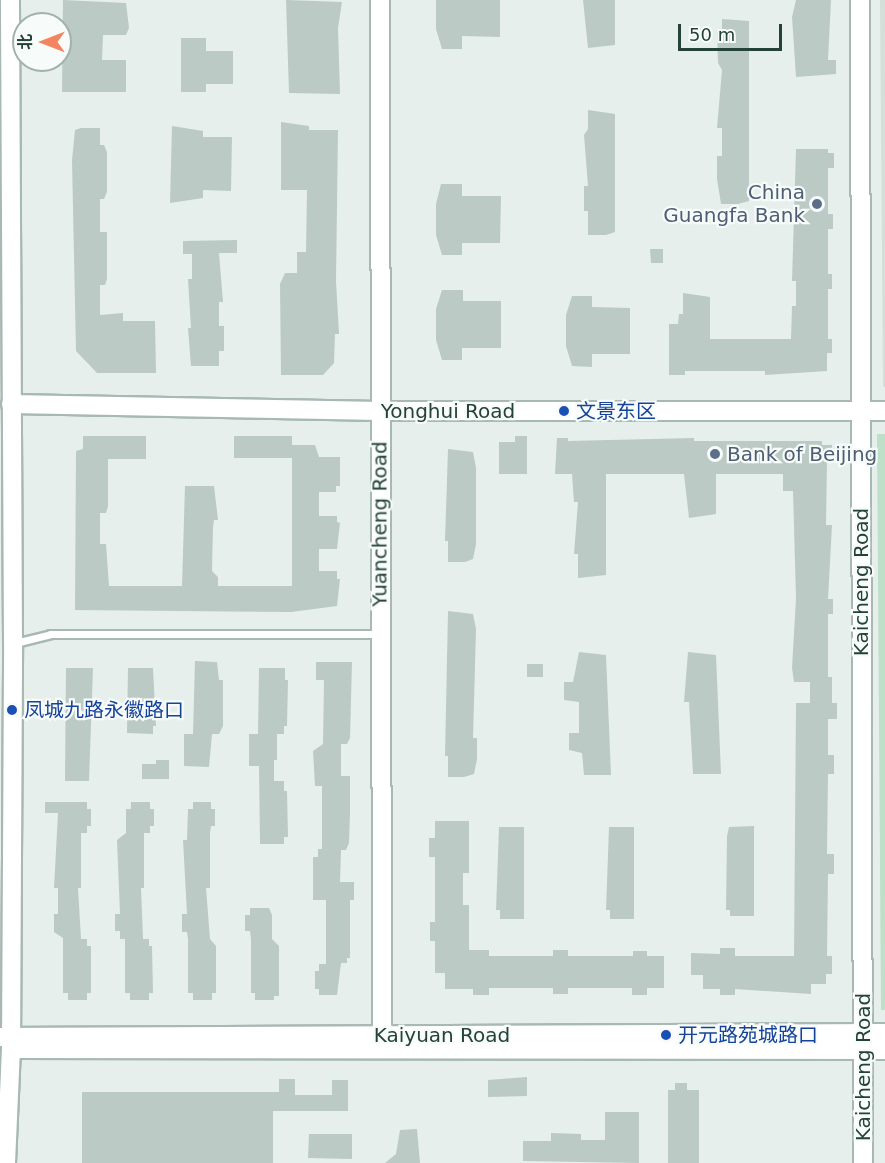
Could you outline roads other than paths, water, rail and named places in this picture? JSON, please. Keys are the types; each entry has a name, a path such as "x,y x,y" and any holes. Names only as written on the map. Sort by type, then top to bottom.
{"street":[{"path":"6,1163 6,643 11,404 10,0"},
{"name":"Yuancheng Road","path":"380,0 382,1041"},
{"name":"Kaicheng Road","path":"860,0 863,1163"},
{"name":"Yonghui Road","path":"11,404 380,411 885,411"},
{"name":"Kaiyuan Road","path":"7,1041 863,1041 885,1033"},
{"name":"Kaiyuan Road","path":"863,1041 885,1050"}],"lane":[{"path":"6,643 50,634 380,634"}],"place":[{"name":"China Guangfa Bank","path":"817,204"},
{"name":"文景东区","path":"564,411"},
{"name":"Bank of Beijing","path":"715,454"},
{"name":"凤城九路永徽路口","path":"12,710"},
{"name":"开元路苑城路口","path":"666,1035"}]}
